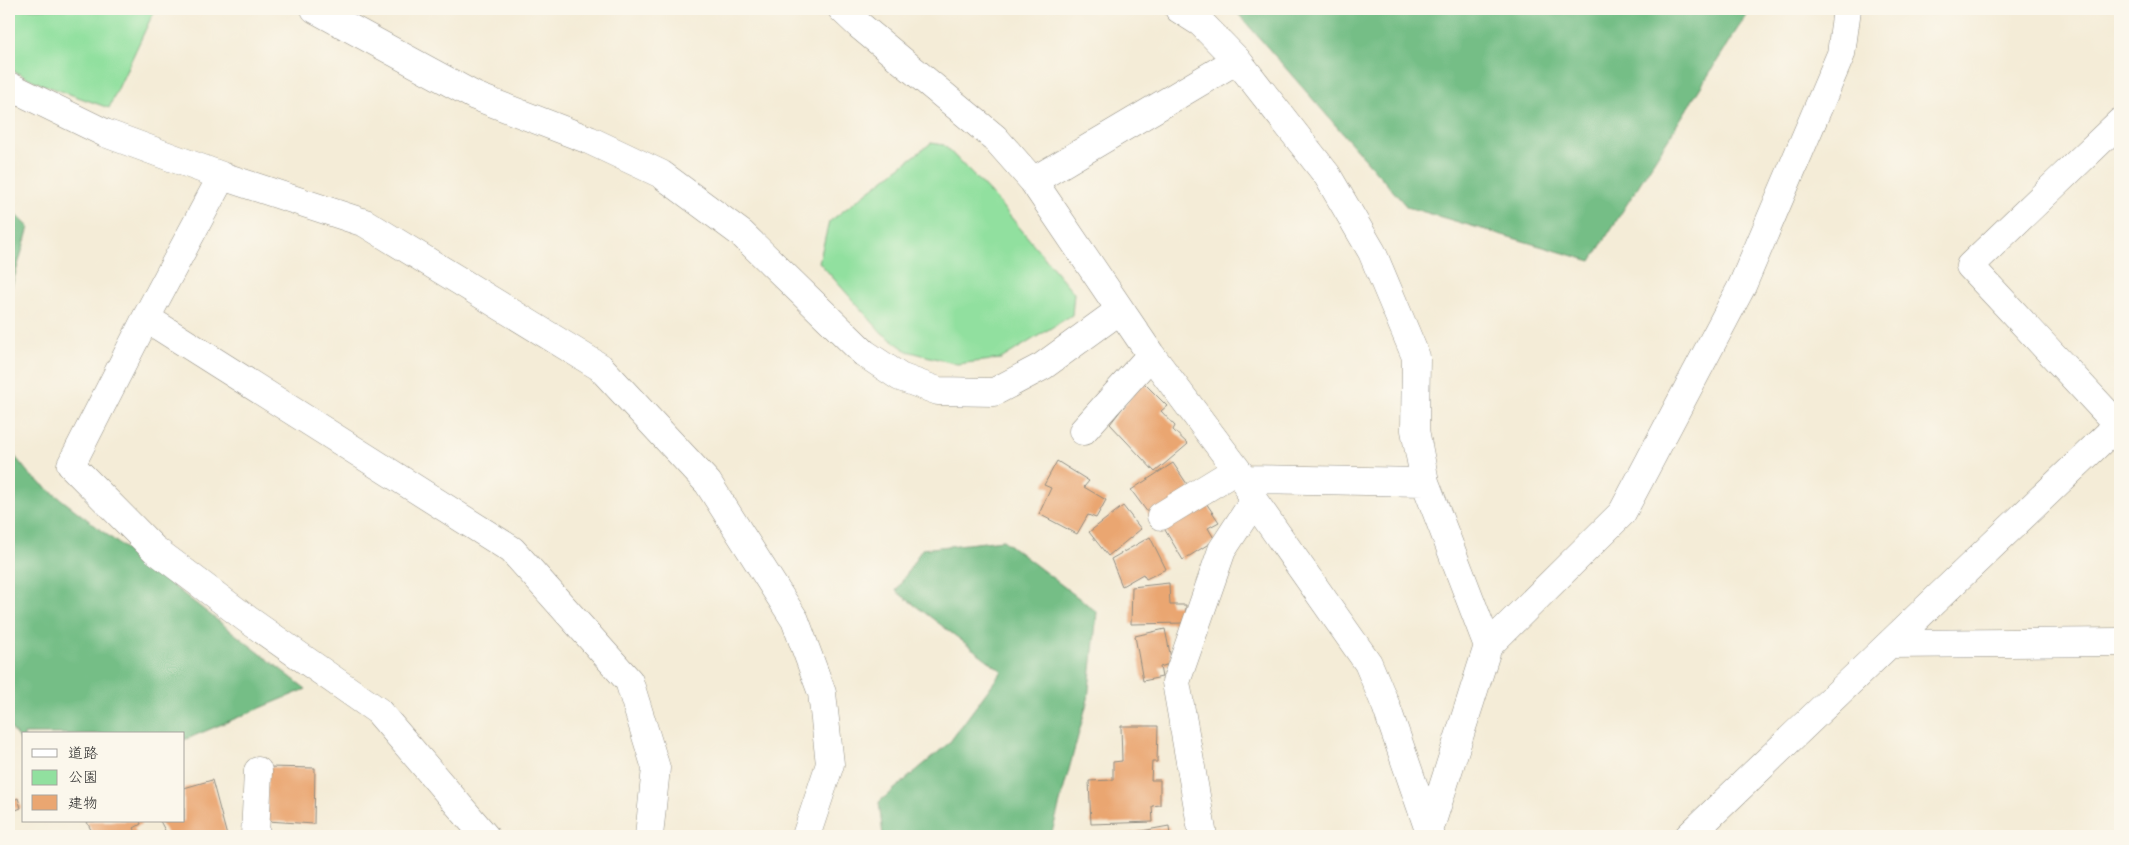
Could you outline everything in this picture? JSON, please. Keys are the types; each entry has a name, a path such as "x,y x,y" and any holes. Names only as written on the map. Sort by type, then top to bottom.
{"street":[{"path":"315,9 475,96 589,140 661,174 742,234 864,354 900,377 938,391 994,392 1043,366 1120,310"},
{"path":"842,9 995,138 1033,181 1151,355 1245,483 1368,663 1386,706 1430,833"},
{"path":"1179,9 1201,23 1237,60 1327,175 1372,252 1416,356 1415,430 1425,482 1488,646"},
{"path":"1430,833 1488,646 1622,513 1742,286 1841,54 1847,9"},
{"path":"1033,181 1237,60"},
{"path":"9,86 106,133 222,176 365,223 600,367 708,483 795,620 822,693 830,764 806,836"},
{"path":"1689,836 2119,424 1970,266 2120,122"},
{"path":"222,176 70,465 154,549 247,619 378,711 485,836"},
{"path":"146,318 512,550 629,681 656,768 649,836"},
{"path":"1083,431 1151,355"},
{"path":"1161,516 1245,483 1425,482"},
{"path":"1203,836 1176,682 1245,483"},
{"path":"1890,644 2120,642"},
{"path":"255,836 258,771"}],"green space":[{"path":"9,9 155,9 109,108 41,84 9,69"},
{"path":"1234,9 1750,9 1591,261 1407,207"},
{"path":"931,143 944,145 995,198 1074,293 1072,315 1001,359 957,364 907,351 882,333 819,262 829,222"},
{"path":"9,208 29,227 9,296"},
{"path":"9,449 30,475 306,689 185,740 185,732 22,732 22,742 9,726"},
{"path":"1003,540 1097,612 1088,699 1051,836 883,836 879,802 949,743 1002,671 896,591 922,549"}],"building":[{"path":"1143,382 1167,406 1161,411 1175,426 1173,430 1188,444 1155,472 1110,424"},
{"path":"1057,461 1089,481 1084,487 1106,500 1096,518 1088,515 1077,534 1039,514 1051,488 1044,485"},
{"path":"1173,463 1191,490 1151,517 1131,490"},
{"path":"1204,500 1219,522 1208,528 1215,540 1183,560 1162,525"},
{"path":"1123,506 1141,529 1108,556 1089,532"},
{"path":"1150,537 1166,569 1146,579 1143,574 1122,586 1111,559"},
{"path":"1169,583 1170,605 1186,605 1185,623 1131,624 1132,587"},
{"path":"1165,629 1172,663 1160,667 1162,677 1143,681 1135,636"},
{"path":"1121,726 1158,726 1157,762 1152,762 1151,780 1160,780 1160,805 1152,806 1153,822 1091,824 1089,781 1113,780 1113,762 1122,761"},
{"path":"267,767 315,768 314,824 267,821"},
{"path":"212,780 227,836 168,836 161,822 185,822 185,788"},
{"path":"18,798 21,808 16,810 12,801"},
{"path":"87,822 140,822 141,824 134,828 138,836 94,836"},
{"path":"1169,826 1170,836 1125,836 1125,834"}]}
